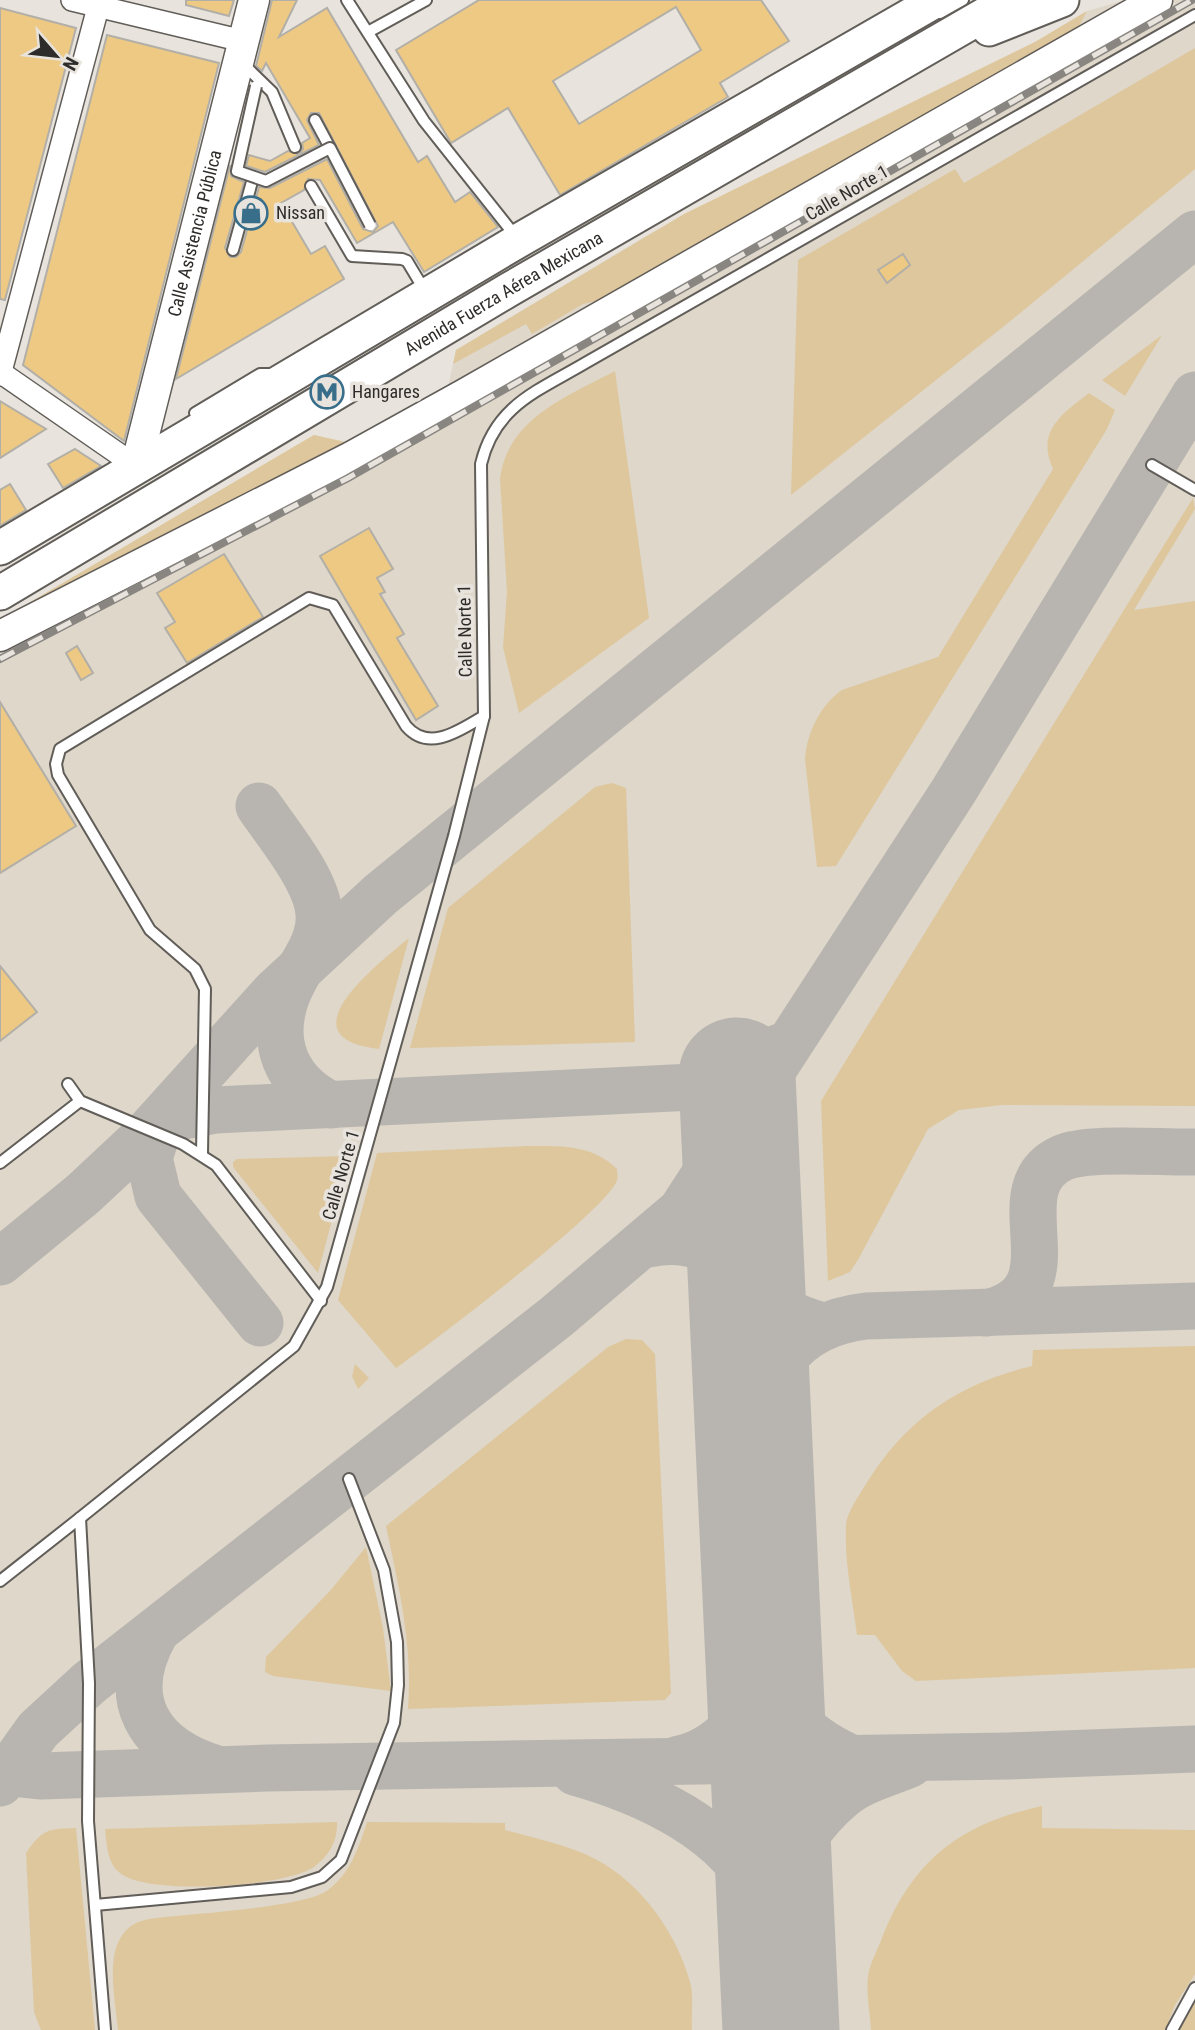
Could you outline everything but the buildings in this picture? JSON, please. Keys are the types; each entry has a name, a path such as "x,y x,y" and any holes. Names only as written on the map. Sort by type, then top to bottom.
{"main road":[{"name":"Avenida Fuerza Aérea Mexicana","path":"0,593 510,289 1010,0"},
{"path":"868,82 1062,0"},
{"path":"0,548 518,241 929,8"}],"street":[{"path":"72,0 99,3 249,66"},
{"name":"Calle Asistencia Pública","path":"136,466 249,66 254,0"},
{"path":"0,636 327,470 1157,0"},
{"path":"99,3 1,373 136,466"}],"lane":[{"path":"347,0 424,121 518,241"},
{"path":"368,32 426,0"},
{"path":"0,560 929,8 962,0"},
{"path":"0,580 676,180 995,0"},
{"name":"Calle Norte 1","path":"0,1581 267,1370 294,1346 321,1301 454,836 484,716 481,464 487,439 503,416 529,396 587,362 1195,15"},
{"path":"249,66 272,92 295,147"},
{"path":"249,66 237,170 266,181 330,148"},
{"path":"315,120 370,225"},
{"path":"233,250 253,178"},
{"path":"311,186 352,256 402,258 407,261 427,294"},
{"path":"1152,465 1195,490"},
{"path":"201,1153 205,989 201,977 150,930 58,775 56,764 60,749 309,598 333,605 406,726 415,735 437,739 484,716"},
{"path":"68,1084 80,1101 201,1153 216,1165 321,1301"},
{"path":"0,1163 80,1101"},
{"path":"95,1905 290,1887 323,1877 341,1860 394,1723 398,1685 397,1642 384,1570 349,1479"},
{"path":"80,1518 89,1683 88,1821 105,2030"},
{"path":"1172,2030 1195,1988"}],"shaded area":[{"path":"1125,0 1195,0 1195,2030 0,2030 0,620 314,435 354,444 448,387 456,350 651,233 1035,42 1087,11"},
{"path":"1087,11 1079,26 794,192 639,291 583,304 532,334 526,324 453,364 456,350 684,214 1035,42"},
{"path":"1195,48 1195,169 1008,323 791,495 798,260 955,169 964,183"},
{"path":"1162,335 1125,396 1102,380"},
{"path":"615,371 649,618 519,713 503,647 507,592 500,478 505,457 515,439 543,411"},
{"path":"1089,393 1115,410 1107,429 836,866 817,867 805,759 816,720 827,703 842,690 938,657 1053,469 1048,444 1054,425"},
{"path":"451,399 0,620 314,435 354,444"},
{"path":"1193,498 1195,509 1134,610 1195,601 1195,1106 1002,1105 959,1110 928,1129 850,1272 828,1281 821,1101"},
{"path":"612,783 626,788 635,1042 410,1048 448,908 595,787"},
{"path":"409,938 379,1049 351,1042 338,1031 337,1016 346,999 377,965"},
{"path":"527,1146 575,1148 597,1155 617,1169 617,1180 607,1195 553,1246 396,1368 338,1300 377,1153"},
{"path":"349,1156 318,1273 233,1167 233,1162 237,1159"},
{"path":"626,1339 642,1340 655,1354 671,1693 665,1700 408,1709 407,1639 386,1526 608,1347"},
{"path":"1195,1346 1195,1668 916,1681 902,1671 875,1635 857,1635 848,1567 848,1516 882,1461 917,1423 936,1407 980,1383 1032,1366 1033,1350"},
{"path":"355,1364 369,1378 358,1389 352,1376"},
{"path":"366,1547 383,1628 391,1691 273,1676 265,1672 266,1657 330,1591"},
{"path":"1042,1806 1042,1828 1195,1830 1195,1974 1175,2005 1165,2030 871,2030 869,1971 883,1935 910,1885 944,1848 965,1834 987,1823"},
{"path":"337,1822 332,1848 314,1867 275,1880 217,1886 158,1885 135,1880 120,1873 110,1859 105,1829"},
{"path":"367,1822 505,1823 505,1830 575,1850 613,1870 643,1896 676,1946 691,1987 692,2030 118,2030 113,1964 122,1935 133,1925 149,1919 271,1906 315,1896 336,1884 348,1868"},
{"path":"76,1828 95,2030 41,2030 34,2012 26,1853 37,1839 47,1832"},
{"path":"1195,2001 1195,2030 1180,2030"}],"taxiway":[{"path":"0,1262 83,1194 144,1137 275,992 381,894 1195,234"},
{"path":"0,1783 38,1730 89,1683 556,1317 681,1211 953,792 1195,395"},
{"path":"259,806 304,872 317,901 318,931 286,997 280,1034 289,1067 299,1081 331,1105"},
{"path":"153,1132 179,1117 216,1110 693,1087 737,1076 780,1047"},
{"path":"758,1106 748,1146 744,1188 750,1271 761,1292 779,1308 800,1319 823,1326"},
{"path":"157,1133 149,1158 158,1196 260,1323"},
{"path":"986,1313 1014,1302 1029,1284 1034,1263 1035,1193 1043,1173 1062,1158 1074,1154 1107,1151 1195,1152"},
{"path":"643,1245 667,1241 687,1243 703,1248 716,1258 727,1270 735,1287 748,1327"},
{"path":"754,1449 764,1399 772,1378 784,1359 799,1343 817,1330 839,1321 866,1316 1195,1306"},
{"path":"679,1759 694,1755 721,1739 742,1716 750,1702 760,1673 762,1613"},
{"path":"155,1633 144,1657 139,1679 140,1699 146,1718 157,1734 173,1748 193,1760 217,1769"},
{"path":"767,1641 776,1682 791,1713 815,1737 851,1758"},
{"path":"0,1772 42,1776 267,1768 1008,1756 1195,1749"},
{"path":"779,1938 781,1890 796,1851 813,1826 849,1790 910,1764"},
{"path":"575,1772 656,1802 707,1834 729,1853 747,1875 764,1911 779,1994"}],"runway":[{"path":"737,1076 781,2030"}],"railway":[{"path":"0,659 348,478 1192,0"}],"place":[{"name":"Nissan","path":"251,213"},
{"name":"Hangares","path":"327,392"}]}
